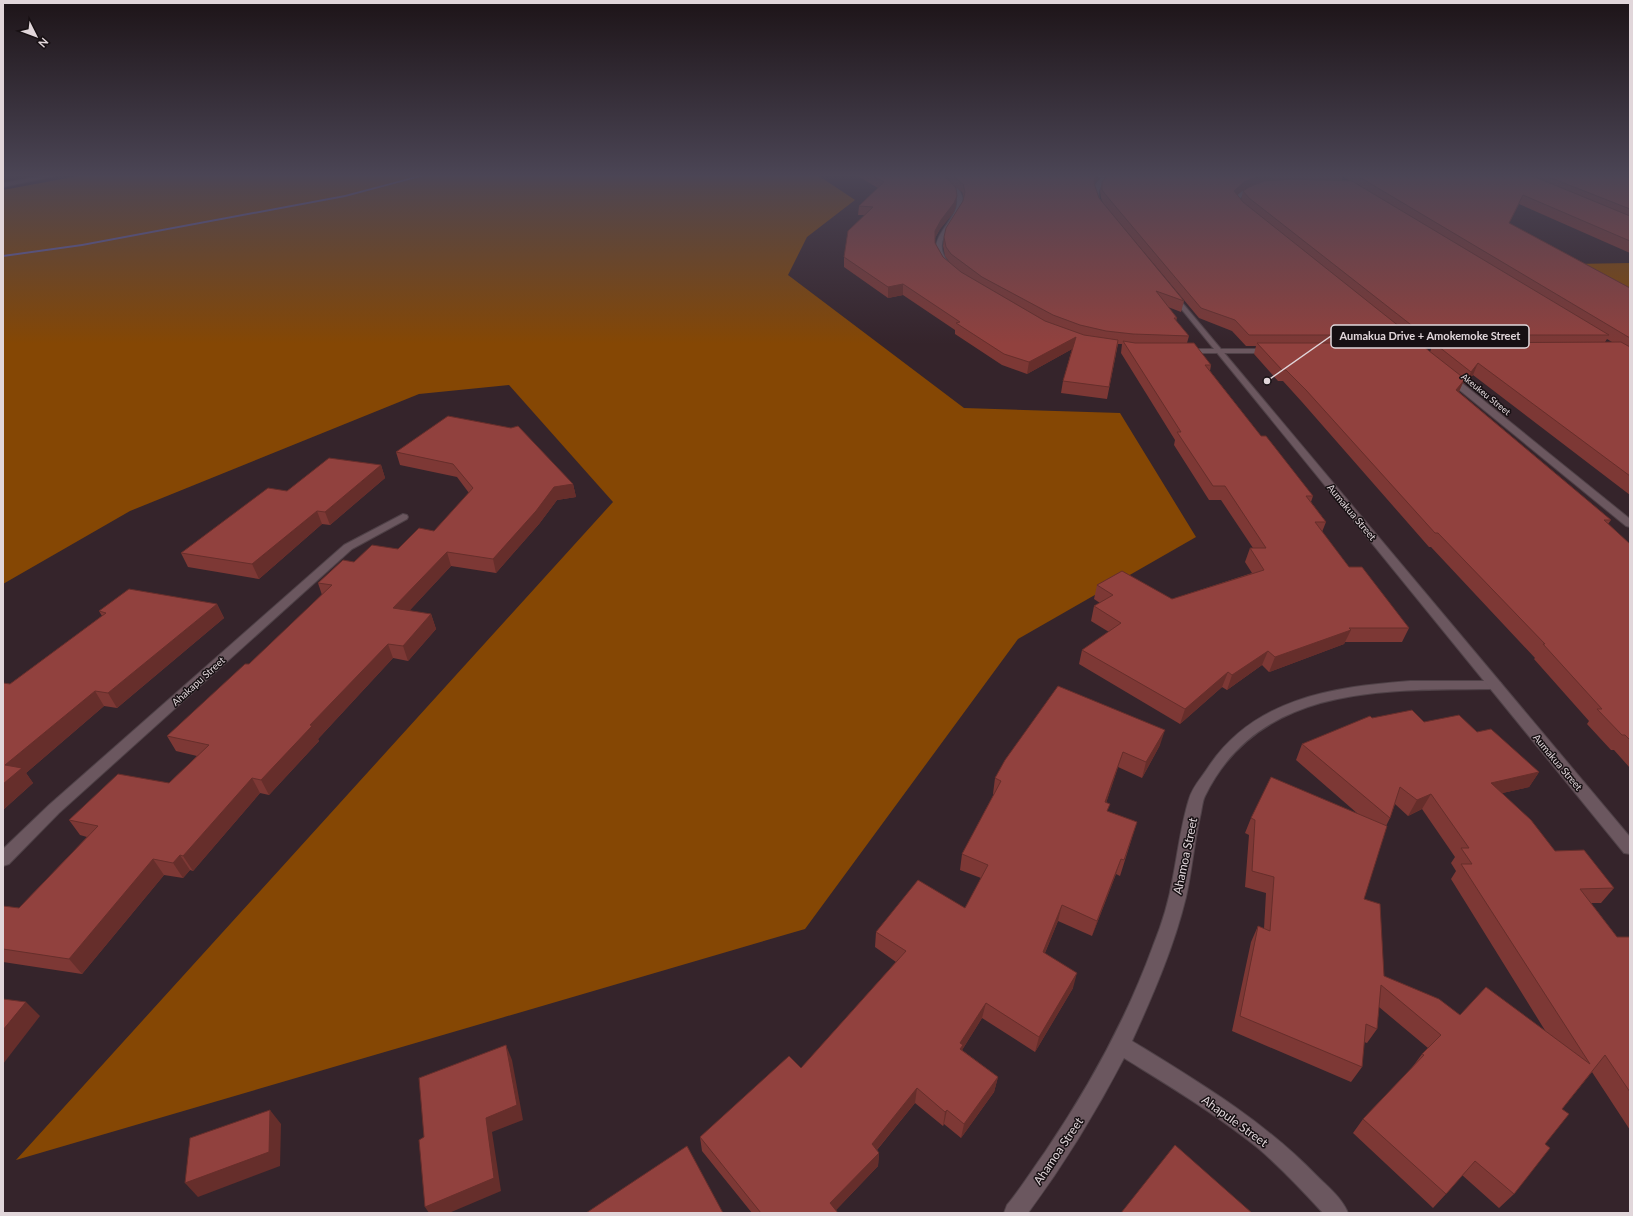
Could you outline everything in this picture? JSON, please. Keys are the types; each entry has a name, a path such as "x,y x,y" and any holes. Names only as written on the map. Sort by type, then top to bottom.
{"street":[{"path":"944,231 939,245 939,252 943,261 952,271"},
{"name":"Aumakua Street","path":"1167,287 1630,848"},
{"path":"1179,351 1278,351"},
{"name":"Akeukeu Street","path":"1440,370 1630,524"},
{"name":"Ahakapu Street","path":"3,859 54,809 348,547 403,517"},
{"name":"Ahamoa Street","path":"1015,1213 1078,1123 1121,1045 1152,976 1175,907 1198,796 1217,763 1238,740 1260,724 1282,711 1306,701 1335,693 1378,687 1495,685"},
{"name":"Ahapule Street","path":"1121,1045 1219,1107 1266,1142 1314,1186 1337,1213"}],"shaded area":[{"path":"3,231 815,231 807,237 788,275 964,408 1120,413 1196,537 1018,639 805,929 16,1160 613,502 509,385 419,394 130,511 3,584"},
{"path":"1630,263 1630,295 1574,264"}],"building":[{"path":"848,231 935,231 935,243 943,257 961,272 1045,321 1084,335 1118,340 1109,387 1063,381 1076,337 1029,362 1004,354 956,323 960,322 903,284 888,287 844,257"},
{"path":"945,231 1126,231 1184,301 1156,291 1177,318 1174,318 1189,336 1133,334 1106,331 1080,325 1053,315 982,277 951,254 946,247 944,237"},
{"path":"1136,231 1279,231 1410,335 1249,335 1235,320 1201,308"},
{"path":"1291,231 1435,231 1609,335 1424,335"},
{"path":"1450,231 1523,231 1630,288 1630,338"},
{"path":"1606,231 1630,231 1630,241"},
{"path":"1123,341 1135,343 1194,343 1211,365 1205,365 1261,436 1266,436 1313,496 1306,496 1326,522 1315,522 1349,567 1362,567 1409,628 1349,628 1351,630 1275,657 1268,651 1232,675 1228,672 1185,709 1082,650 1121,623 1094,606 1113,595 1097,585 1122,571 1172,599 1264,570 1250,548 1266,548 1225,486 1213,486 1177,432 1181,432"},
{"path":"1621,342 1630,347 1630,476 1478,363 1471,372 1434,343"},
{"path":"1257,343 1419,343 1465,379 1456,390 1611,520 1604,520 1630,544 1630,740 1625,735 1622,735 1597,709 1602,709 1543,644 1545,644 1438,533 1435,533 1306,390 1286,370 1282,370"},
{"path":"448,416 511,428 518,426 573,484 554,487 536,511 493,559 447,552 393,608 431,614 403,646 388,644 310,725 312,726 261,780 252,778 183,856 180,855 173,863 153,859 69,959 3,949 3,906 19,908 98,826 69,820 118,774 169,783 209,745 167,736 245,664 249,664 332,585 318,583 343,560 354,562 372,545 398,549 419,528 434,531 473,488 453,464 396,452"},
{"path":"329,458 381,465 325,512 317,511 252,564 181,553 268,488 287,491"},
{"path":"129,589 217,604 108,693 95,691 5,765 22,768 3,784 3,683 10,684 106,613 99,611"},
{"path":"1058,686 1165,730 1146,762 1123,752 1105,802 1110,804 1107,811 1137,822 1124,860 1121,859 1097,921 1062,905 1043,952 1077,973 1039,1037 986,1003 960,1043 963,1045 960,1049 998,1077 964,1124 947,1110 945,1112 917,1088 872,1144 879,1153 830,1203 838,1213 761,1213 700,1137 789,1056 801,1068 906,951 876,932 918,880 965,908 988,865 962,854 1001,781 995,778 1005,760"},
{"path":"1412,710 1424,722 1459,715 1477,732 1491,729 1539,772 1491,783 1531,820 1555,851 1584,850 1614,888 1580,889 1617,937 1630,937 1630,1092 1605,1055 1562,1109 1569,1114 1545,1144 1550,1148 1514,1194 1475,1161 1446,1194 1363,1119 1441,1035 1381,985 1377,1029 1366,1024 1362,1067 1240,1016 1258,926 1270,931 1274,877 1252,871 1255,820 1251,818 1271,777 1387,826 1364,899 1380,904 1384,976 1439,999 1460,1015 1486,987 1590,1064 1461,864 1472,864 1461,848 1469,848 1431,794 1417,800 1400,787 1390,818 1302,744 1370,716 1372,718"},
{"path":"3,999 26,1002 3,1030"},
{"path":"506,1045 517,1105 486,1118 494,1178 425,1207 419,1140 424,1137 419,1078"},
{"path":"270,1110 269,1152 185,1183 190,1138"},
{"path":"1175,1145 1252,1213 1121,1213"},
{"path":"687,1146 723,1213 586,1213"}],"waterway":[{"path":"3,256 82,245 159,231"}],"place":[{"name":"Aumakua Drive + Amokemoke Street","path":"1267,381"}]}
